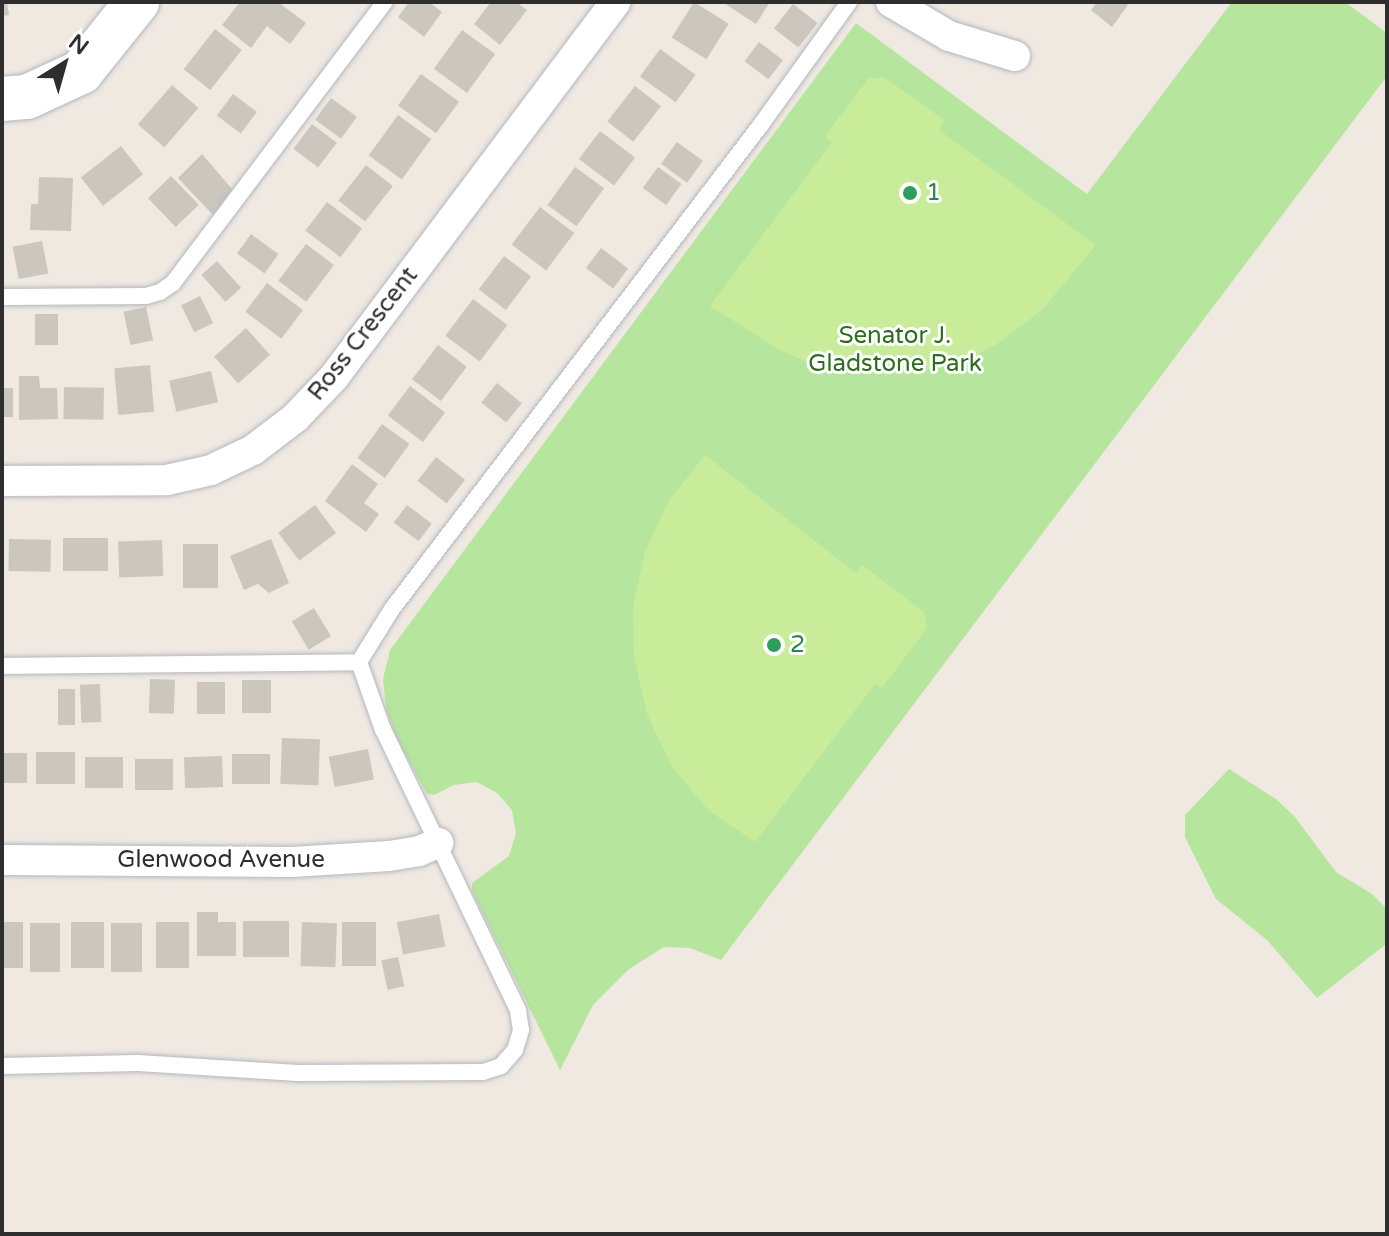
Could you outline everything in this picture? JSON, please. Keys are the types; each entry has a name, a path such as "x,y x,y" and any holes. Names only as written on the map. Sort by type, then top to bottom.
{"street":[{"path":"2,99 27,97 81,72 137,2"},
{"name":"Ross Crescent","path":"2,481 167,480 225,463 253,450 295,418 334,377 616,2"},
{"path":"891,2 949,36 1015,56"},
{"name":"Glenwood Avenue","path":"2,860 292,862 389,856 438,843"}],"lane":[{"path":"2,297 146,296 160,292 173,283 385,2"},
{"path":"359,662 392,609 760,126 849,2"},
{"path":"2,666 359,662"},
{"path":"2,1066 138,1063 298,1073 483,1072 501,1066 515,1050 521,1030 518,1010 383,730 359,662"}],"green space":[{"name":"Senator J. Gladstone Park","path":"1232,2 1345,2 1387,33 1387,76 721,960 690,948 664,947 629,969 593,1005 560,1070 472,891 472,883 509,856 516,833 512,810 497,793 477,782 454,785 434,795 427,794 396,737 386,708 383,679 390,650 856,23 1087,194"},
{"name":"1","path":"884,77 944,120 939,130 1096,245 1042,310 997,344 971,357 918,372 859,373 807,362 780,350 710,306 832,142 825,136 868,79"},
{"name":"2","path":"705,455 856,573 862,565 924,612 927,628 882,688 875,684 755,842 708,810 672,767 647,714 634,657 633,606 645,552 668,502"},
{"path":"1229,769 1276,799 1295,817 1336,872 1372,894 1387,909 1385,945 1317,998 1267,940 1216,899 1185,837 1185,815"}],"building":[{"path":"2,2 7,2 9,15 2,16"},
{"path":"240,2 278,2 306,23 290,44 267,26 251,48 222,25"},
{"path":"409,2 429,2 442,12 424,37 398,17"},
{"path":"491,2 516,2 527,10 500,45 474,24"},
{"path":"694,2 729,24 707,59 672,38"},
{"path":"722,2 770,2 756,24"},
{"path":"1097,2 1124,2 1128,5 1112,27 1091,10"},
{"path":"793,4 817,23 798,48 774,28"},
{"path":"215,29 242,50 210,90 184,69"},
{"path":"462,30 495,54 467,93 434,69"},
{"path":"759,42 783,60 769,79 745,61"},
{"path":"660,49 696,75 676,102 640,77"},
{"path":"421,74 459,102 436,133 398,106"},
{"path":"172,85 198,108 164,147 138,124"},
{"path":"635,86 661,106 633,142 607,121"},
{"path":"233,94 257,112 241,134 217,116"},
{"path":"331,98 357,117 341,139 315,120"},
{"path":"398,115 431,139 402,180 369,155"},
{"path":"312,124 337,143 318,167 293,149"},
{"path":"600,131 635,157 614,185 579,159"},
{"path":"677,142 703,161 687,183 661,164"},
{"path":"121,146 143,174 103,206 81,177"},
{"path":"202,154 232,189 213,215 178,178"},
{"path":"366,165 393,186 365,221 338,200"},
{"path":"575,167 604,188 576,226 547,205"},
{"path":"658,167 681,184 666,205 643,188"},
{"path":"171,176 199,205 176,227 148,198"},
{"path":"39,177 73,178 71,231 30,230 31,204 38,204"},
{"path":"327,202 362,228 340,257 305,231"},
{"path":"540,207 574,233 546,270 512,245"},
{"path":"251,234 279,254 264,273 237,253"},
{"path":"42,241 48,273 19,279 13,247"},
{"path":"306,244 334,265 306,302 278,281"},
{"path":"601,248 628,268 613,288 586,268"},
{"path":"504,256 531,276 506,310 479,290"},
{"path":"217,261 241,288 225,302 201,275"},
{"path":"267,283 303,310 281,339 245,312"},
{"path":"200,296 213,323 194,332 181,305"},
{"path":"473,299 507,325 480,362 445,336"},
{"path":"146,307 153,340 131,345 124,312"},
{"path":"35,314 58,314 58,345 35,345"},
{"path":"246,328 270,355 238,384 214,357"},
{"path":"438,345 467,367 441,401 412,379"},
{"path":"150,365 154,412 118,415 114,368"},
{"path":"211,371 218,402 176,412 169,381"},
{"path":"19,376 39,376 40,388 57,388 58,419 19,420"},
{"path":"497,383 522,403 506,423 481,402"},
{"path":"410,386 445,412 423,442 388,416"},
{"path":"64,387 104,388 103,420 63,419"},
{"path":"2,388 13,388 13,417 2,417"},
{"path":"382,424 410,444 385,478 357,458"},
{"path":"436,457 465,480 447,503 418,481"},
{"path":"352,464 378,484 364,503 379,514 366,532 325,501"},
{"path":"315,505 336,533 299,561 278,533"},
{"path":"407,505 432,524 419,541 394,523"},
{"path":"63,538 108,538 108,571 63,571"},
{"path":"9,539 51,540 50,572 8,571"},
{"path":"271,539 289,583 269,593 258,584 244,590 230,556"},
{"path":"162,540 163,576 119,578 118,542"},
{"path":"183,544 218,544 218,588 183,588"},
{"path":"314,608 331,636 309,650 292,621"},
{"path":"150,679 175,680 174,714 149,713"},
{"path":"242,680 271,680 271,713 242,713"},
{"path":"197,682 225,682 225,714 197,714"},
{"path":"100,684 101,722 81,723 80,685"},
{"path":"58,689 75,689 75,725 58,725"},
{"path":"282,738 320,739 318,785 280,784"},
{"path":"368,749 374,779 335,787 329,757"},
{"path":"36,752 75,752 75,784 36,784"},
{"path":"2,753 27,753 27,783 2,783"},
{"path":"232,754 270,754 270,784 232,784"},
{"path":"222,756 223,787 185,788 184,757"},
{"path":"85,757 123,757 123,788 85,788"},
{"path":"135,759 173,759 173,790 135,790"},
{"path":"197,912 218,912 218,922 236,922 236,956 197,956"},
{"path":"439,914 445,946 403,955 397,922"},
{"path":"243,921 289,921 289,957 243,957"},
{"path":"2,922 23,922 23,968 2,968"},
{"path":"71,922 104,922 104,968 71,968"},
{"path":"156,922 189,922 189,968 156,968"},
{"path":"302,922 337,923 335,967 300,966"},
{"path":"342,922 376,922 376,966 342,966"},
{"path":"30,923 60,923 60,972 30,972"},
{"path":"111,923 142,923 142,972 111,972"},
{"path":"398,957 404,986 388,990 381,961"}],"place":[{"name":"1","path":"910,193"},
{"name":"2","path":"774,645"}]}
